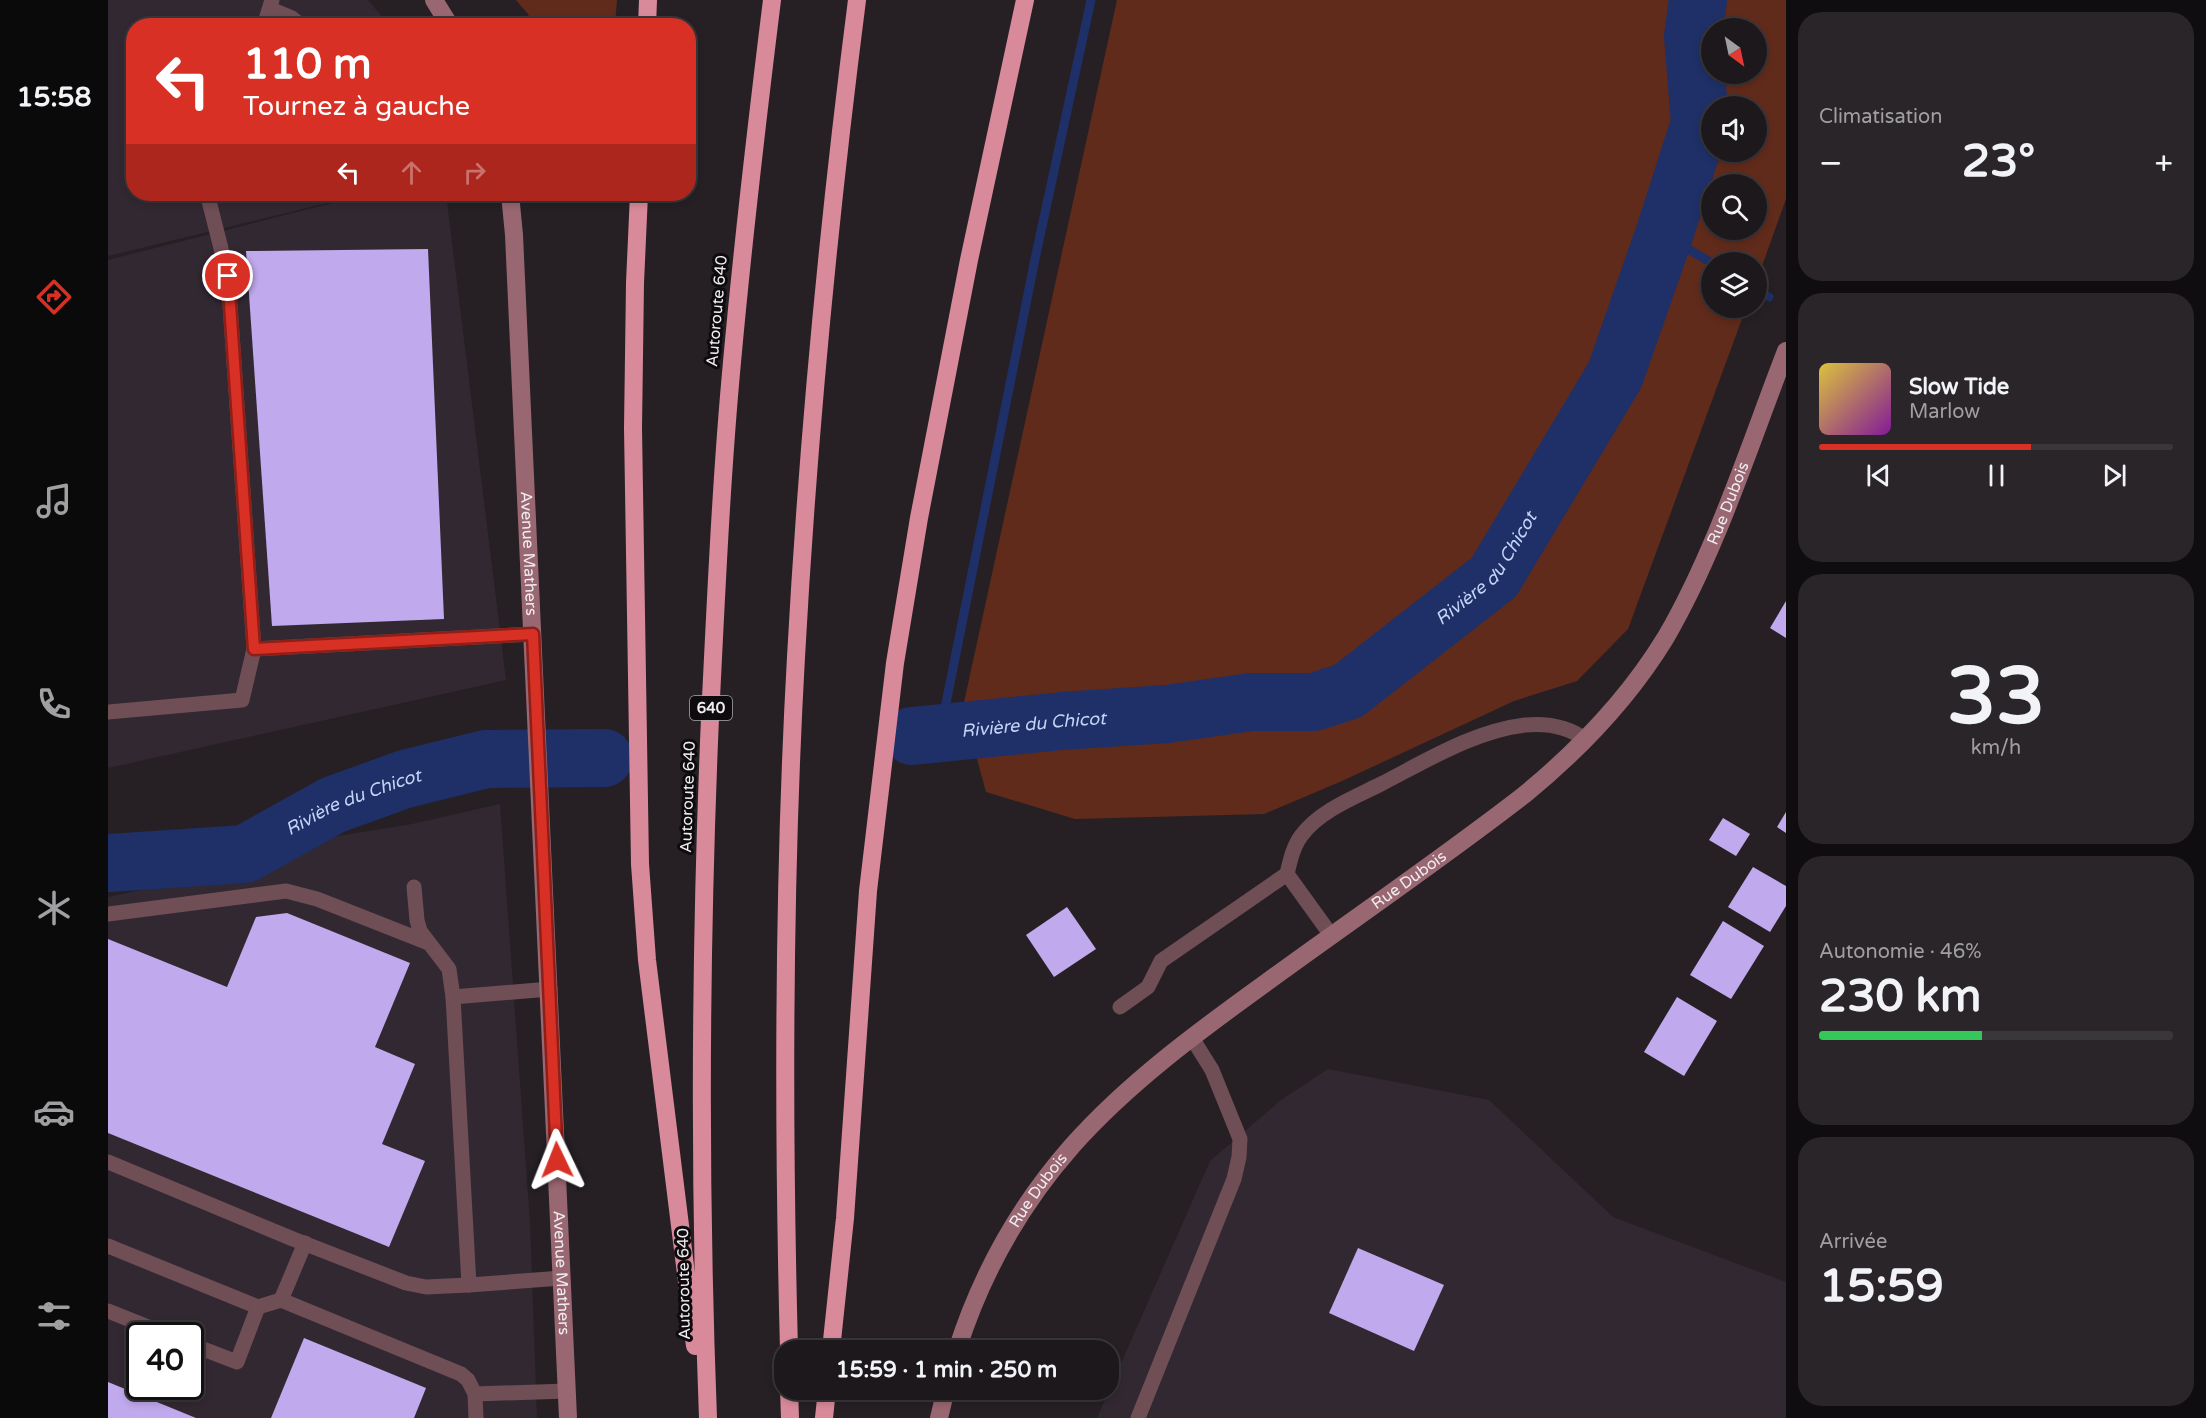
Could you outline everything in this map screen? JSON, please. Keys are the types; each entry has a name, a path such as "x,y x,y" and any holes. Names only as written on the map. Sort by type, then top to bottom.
{"highway":[{"path":"647,18 648,0"},
{"name":"Autoroute 640","path":"706,1418 701,1047 713,626 733,354 747,204 772,0"},
{"path":"789,1340 784,1007 795,658 810,432 826,261 857,0"},
{"path":"832,1340 845,1218 868,891 895,663 919,518 969,260 1024,0"},
{"path":"639,201 633,428 640,864 647,960 706,1418"},
{"path":"789,1400 790,1418"},
{"path":"824,1418 826,1400"}],"street":[{"path":"434,0 445,18"},
{"name":"Avenue Mathers","path":"511,201 550,989 568,1418"},
{"name":"Rue Dubois","path":"960,1340 966,1320 988,1271 1014,1224 1071,1147 1094,1124 1192,1038 1503,812 1548,776 1586,740 1650,662 1681,608 1712,542 1786,351"},
{"path":"939,1418 943,1400"}],"lane":[{"path":"271,5 292,18"},
{"path":"108,712 242,700 254,649 228,276 209,201"},
{"path":"254,649 533,634"},
{"path":"1120,1007 1148,987 1161,961 1287,874 1291,855 1301,836 1312,825 1349,800 1441,753 1490,733 1524,725 1544,724 1566,729 1586,740"},
{"path":"1287,874 1331,935"},
{"path":"414,887 420,931 426,942 444,961 448,969 453,997 469,1285"},
{"path":"108,914 285,891 317,899 426,942"},
{"path":"453,997 550,989"},
{"path":"1138,1418 1234,1179 1239,1157 1240,1139 1212,1070 1192,1038"},
{"path":"108,1162 406,1283 426,1287 562,1278"},
{"path":"281,1299 305,1243"},
{"path":"108,1246 258,1307 281,1299 461,1374 468,1380 475,1394 476,1418"},
{"path":"204,1349 237,1362 258,1307"},
{"path":"108,1311 136,1322"},
{"path":"475,1394 567,1390"}],"shaded area":[{"path":"108,0 368,0 383,18 126,18 126,201 335,201 108,256"},
{"path":"516,0 617,0 616,18 529,18"},
{"path":"1117,0 1786,0 1786,199 1767,252 1701,252 1701,318 1742,318 1628,629 1577,681 1514,701 1342,781 1264,814 1075,819 986,792 963,707"},
{"path":"340,201 447,201 506,680 108,768 108,260"},
{"path":"500,804 530,1223 537,1418 108,1418 108,897 203,877 284,845 412,824"},
{"path":"1328,1069 1489,1100 1613,1217 1786,1282 1786,1418 1097,1418 1105,1400 1119,1400 1119,1368 1210,1161 1281,1100"}],"building":[{"path":"428,249 444,619 272,626 246,251"},
{"path":"1786,601 1786,638 1770,628"},
{"path":"1786,812 1786,833 1777,827"},
{"path":"1723,818 1750,834 1736,856 1709,840"},
{"path":"1753,867 1786,886 1786,906 1770,932 1728,907"},
{"path":"1067,907 1096,949 1054,977 1026,935"},
{"path":"287,913 410,963 375,1047 415,1064 382,1144 425,1161 389,1247 108,1133 108,939 227,987 256,917"},
{"path":"1723,921 1764,946 1731,999 1690,975"},
{"path":"1677,997 1717,1021 1684,1076 1644,1052"},
{"path":"1358,1248 1444,1285 1414,1351 1329,1313"},
{"path":"304,1338 426,1388 414,1418 271,1418"},
{"path":"108,1382 126,1389 126,1400 152,1400 196,1418 108,1418"}],"waterway":[{"path":"940,733 1035,259 1091,0"},
{"name":"Rivière du Chicot","path":"912,736 1062,721 1167,714 1251,702 1314,702 1348,691 1494,577 1615,375 1700,123 1693,36 1698,0"},
{"path":"1664,235 1701,257"},
{"name":"Rivière du Chicot","path":"108,863 245,854 333,805 405,779 486,759 604,758"}],"route":[{"path":"228,276 254,649 533,634 557,1160"}]}
